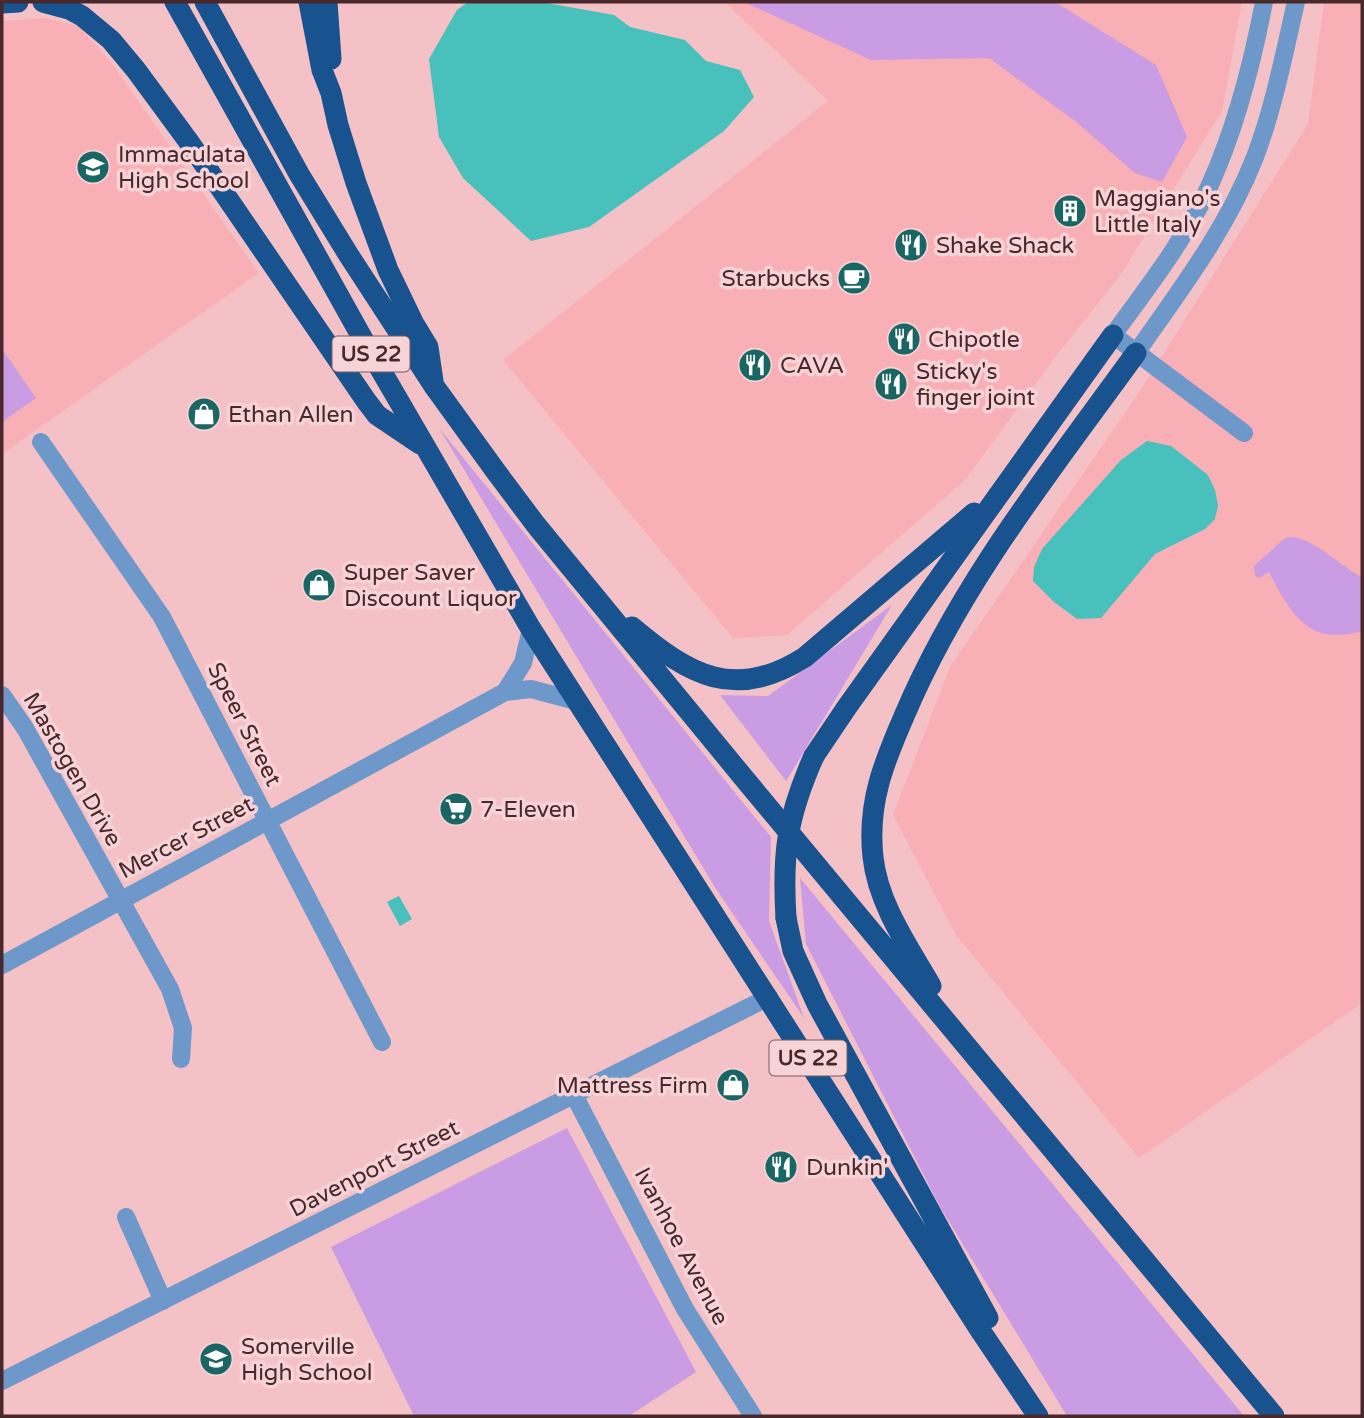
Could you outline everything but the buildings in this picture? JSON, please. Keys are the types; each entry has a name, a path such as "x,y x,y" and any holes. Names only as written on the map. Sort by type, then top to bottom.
{"highway":[{"path":"2,3 18,2"},
{"path":"43,2 69,9 82,16 122,53 188,142 366,402 377,415 425,447"},
{"name":"US 22","path":"175,2 425,447 531,629 769,997 982,1334 1038,1416"},
{"name":"US 22","path":"205,2 299,174 434,386 528,514 1274,1416"},
{"path":"309,2 322,70 331,93 338,125 376,240 402,299 428,347 434,386"},
{"path":"327,2 331,93"},
{"path":"1045,1416 980,1304 817,1004 793,951 786,918 784,855 793,807 814,756 1113,335"},
{"path":"960,1037 881,894 873,857 872,813 879,779 921,677 976,579 1136,353"},
{"path":"593,594 666,655 695,672 717,678 762,677 785,669 805,656 940,544 1004,485"}],"street":[{"path":"1244,433 1113,335 1166,261 1210,186 1234,121 1254,54 1264,2"},
{"path":"1136,353 1205,253 1229,212 1255,158 1272,104 1296,2"},
{"name":"Speer Street","path":"41,442 162,617 382,1042"},
{"path":"506,692 523,663 531,629"},
{"name":"Mercer Street","path":"2,965 506,692 531,689 576,701"},
{"name":"Mastogen Drive","path":"2,695 25,728 170,989 183,1028 181,1059"},
{"name":"Davenport Street","path":"2,1381 769,997"},
{"name":"Ivanhoe Avenue","path":"574,1095 685,1309 753,1416"},
{"path":"126,1217 163,1301"}],"shaded area":[{"path":"725,2 1242,2 1222,111 1119,277 1056,356 965,480 787,635 733,638 503,360 828,101"},
{"path":"744,2 1055,2 1156,65 1187,137 1162,182 1135,173 1075,121 989,58 871,60"},
{"path":"1324,2 1362,2 1362,1003 1139,1158 956,935 893,815 950,667 1142,388 1308,124"},
{"name":"Immaculata High School","path":"45,18 78,26 110,61 259,273 2,454 2,21"},
{"path":"2,349 36,398 2,422"},
{"path":"439,428 771,837 769,921 804,1018 716,889"},
{"path":"1290,537 1307,541 1362,577 1362,631 1344,635 1315,630 1294,613 1269,572 1259,578 1255,576 1254,566 1284,539"},
{"path":"892,605 786,781 720,695 768,696"},
{"path":"800,878 1244,1416 1067,1416 939,1205 806,944"},
{"path":"567,1128 696,1372 629,1416 414,1416 331,1247"}],"water":[{"path":"468,2 541,2 614,15 630,27 685,40 706,61 740,70 754,97 724,131 589,227 531,241 463,178 439,137 429,59 457,10"},
{"path":"1147,441 1171,446 1208,475 1218,506 1215,519 1205,529 1155,554 1101,618 1077,619 1054,602 1033,581 1034,567 1042,549 1121,460"},
{"path":"399,896 412,919 400,926 387,902"}],"place":[{"name":"Immaculata High School","path":"93,167"},
{"name":"Maggiano's Little Italy","path":"1070,211"},
{"name":"Shake Shack","path":"911,245"},
{"name":"Starbucks","path":"854,278"},
{"name":"Chipotle","path":"904,339"},
{"name":"CAVA","path":"755,365"},
{"name":"Sticky's finger joint","path":"891,384"},
{"name":"Ethan Allen","path":"204,414"},
{"name":"Super Saver Discount Liquor","path":"319,585"},
{"name":"7-Eleven","path":"456,809"},
{"name":"Mattress Firm","path":"733,1085"},
{"name":"Dunkin'","path":"781,1167"},
{"name":"Somerville High School","path":"216,1359"}]}
